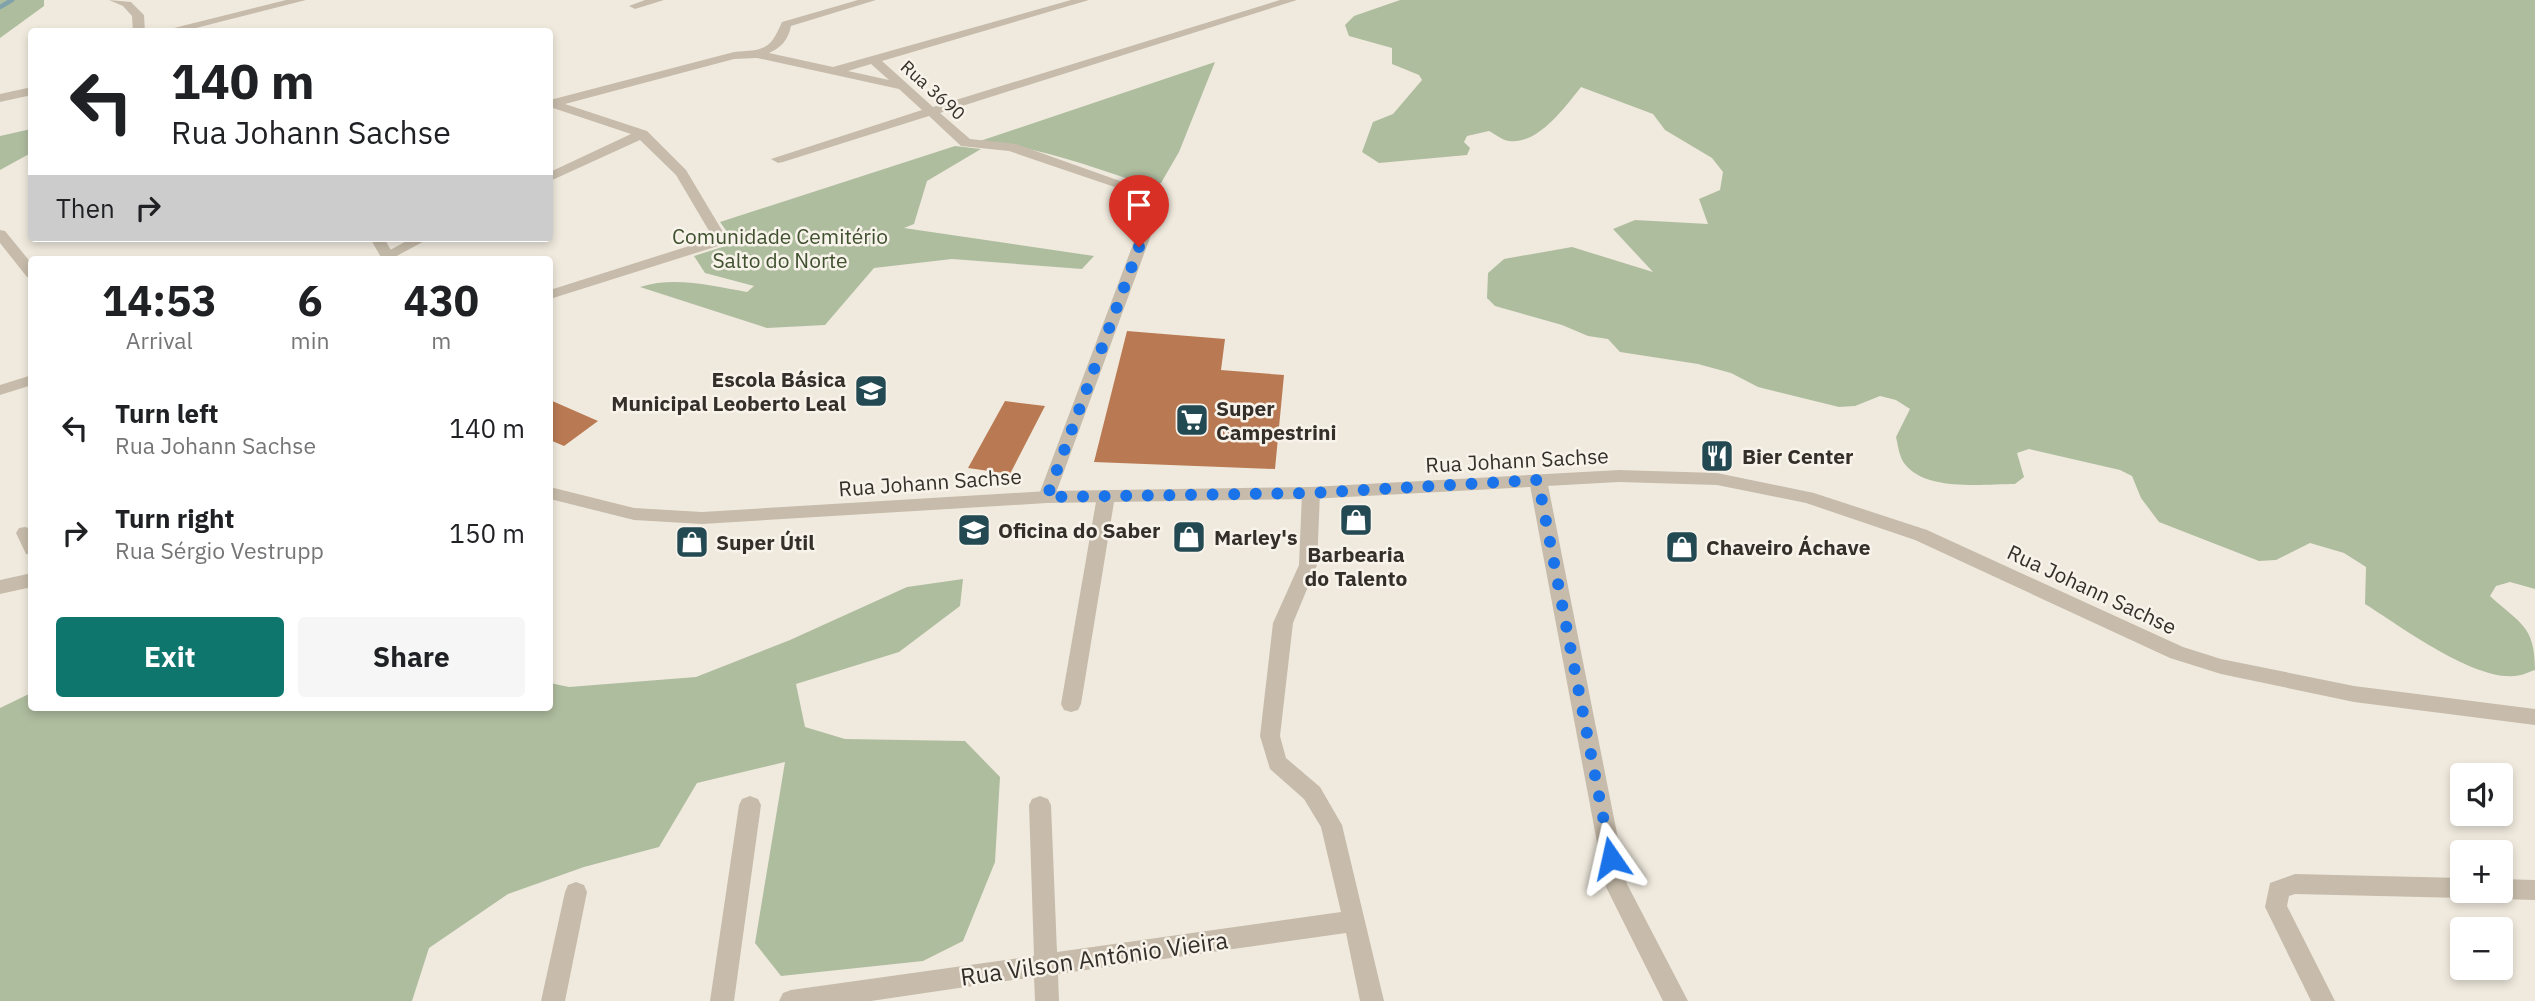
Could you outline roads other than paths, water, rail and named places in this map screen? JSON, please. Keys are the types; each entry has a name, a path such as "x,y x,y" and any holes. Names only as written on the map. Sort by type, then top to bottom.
{"street":[{"path":"115,0 127,4 138,15 139,28"},
{"path":"180,28 300,0"},
{"path":"635,6 658,0"},
{"path":"757,54 775,46 783,37 786,24 870,0"},
{"path":"834,71 1083,0"},
{"path":"778,159 1291,0"},
{"path":"553,103 734,56 757,54 904,87"},
{"name":"Rua 3690","path":"873,60 970,145 1011,147 1158,197 1047,497"},
{"path":"0,98 28,92"},
{"path":"553,105 642,134 681,173 719,237 717,240 553,294"},
{"path":"553,176 642,134"},
{"path":"0,234 28,269"},
{"path":"391,256 416,242"},
{"path":"0,390 28,381"},
{"name":"Rua Johann Sachse","path":"553,494 634,514 702,519 1047,497 1311,493 1619,476 1717,479 1808,497 1922,536 2177,653 2214,665 2344,694 2535,717"},
{"path":"1538,480 1616,885 1676,1001"},
{"path":"1311,493 1308,565 1283,623 1270,736 1277,762 1312,793 1331,825 1372,1001"},
{"path":"1071,704 1106,496"},
{"path":"0,587 28,580"},
{"path":"722,1001 750,805"},
{"path":"1040,805 1046,1001"},
{"path":"2323,1001 2276,907 2278,890 2295,884 2450,888"},
{"path":"2513,889 2535,890"},
{"path":"553,1001 576,891"},
{"name":"Rua Vilson Antônio Vieira","path":"791,1001 1355,920"}],"waterway":[{"path":"0,7 12,0"}],"place":[{"name":"Escola Básica Municipal Leoberto Leal","path":"871,391"},
{"name":"Super Campestrini","path":"1192,420"},
{"name":"Bier Center","path":"1717,456"},
{"name":"Barbearia do Talento","path":"1356,520"},
{"name":"Oficina do Saber","path":"974,530"},
{"name":"Marley's","path":"1189,537"},
{"name":"Super Útil","path":"692,542"},
{"name":"Chaveiro Áchave","path":"1682,547"}],"park label":[{"name":"Comunidade Cemitério Salto do Norte","path":"780,248"}]}
